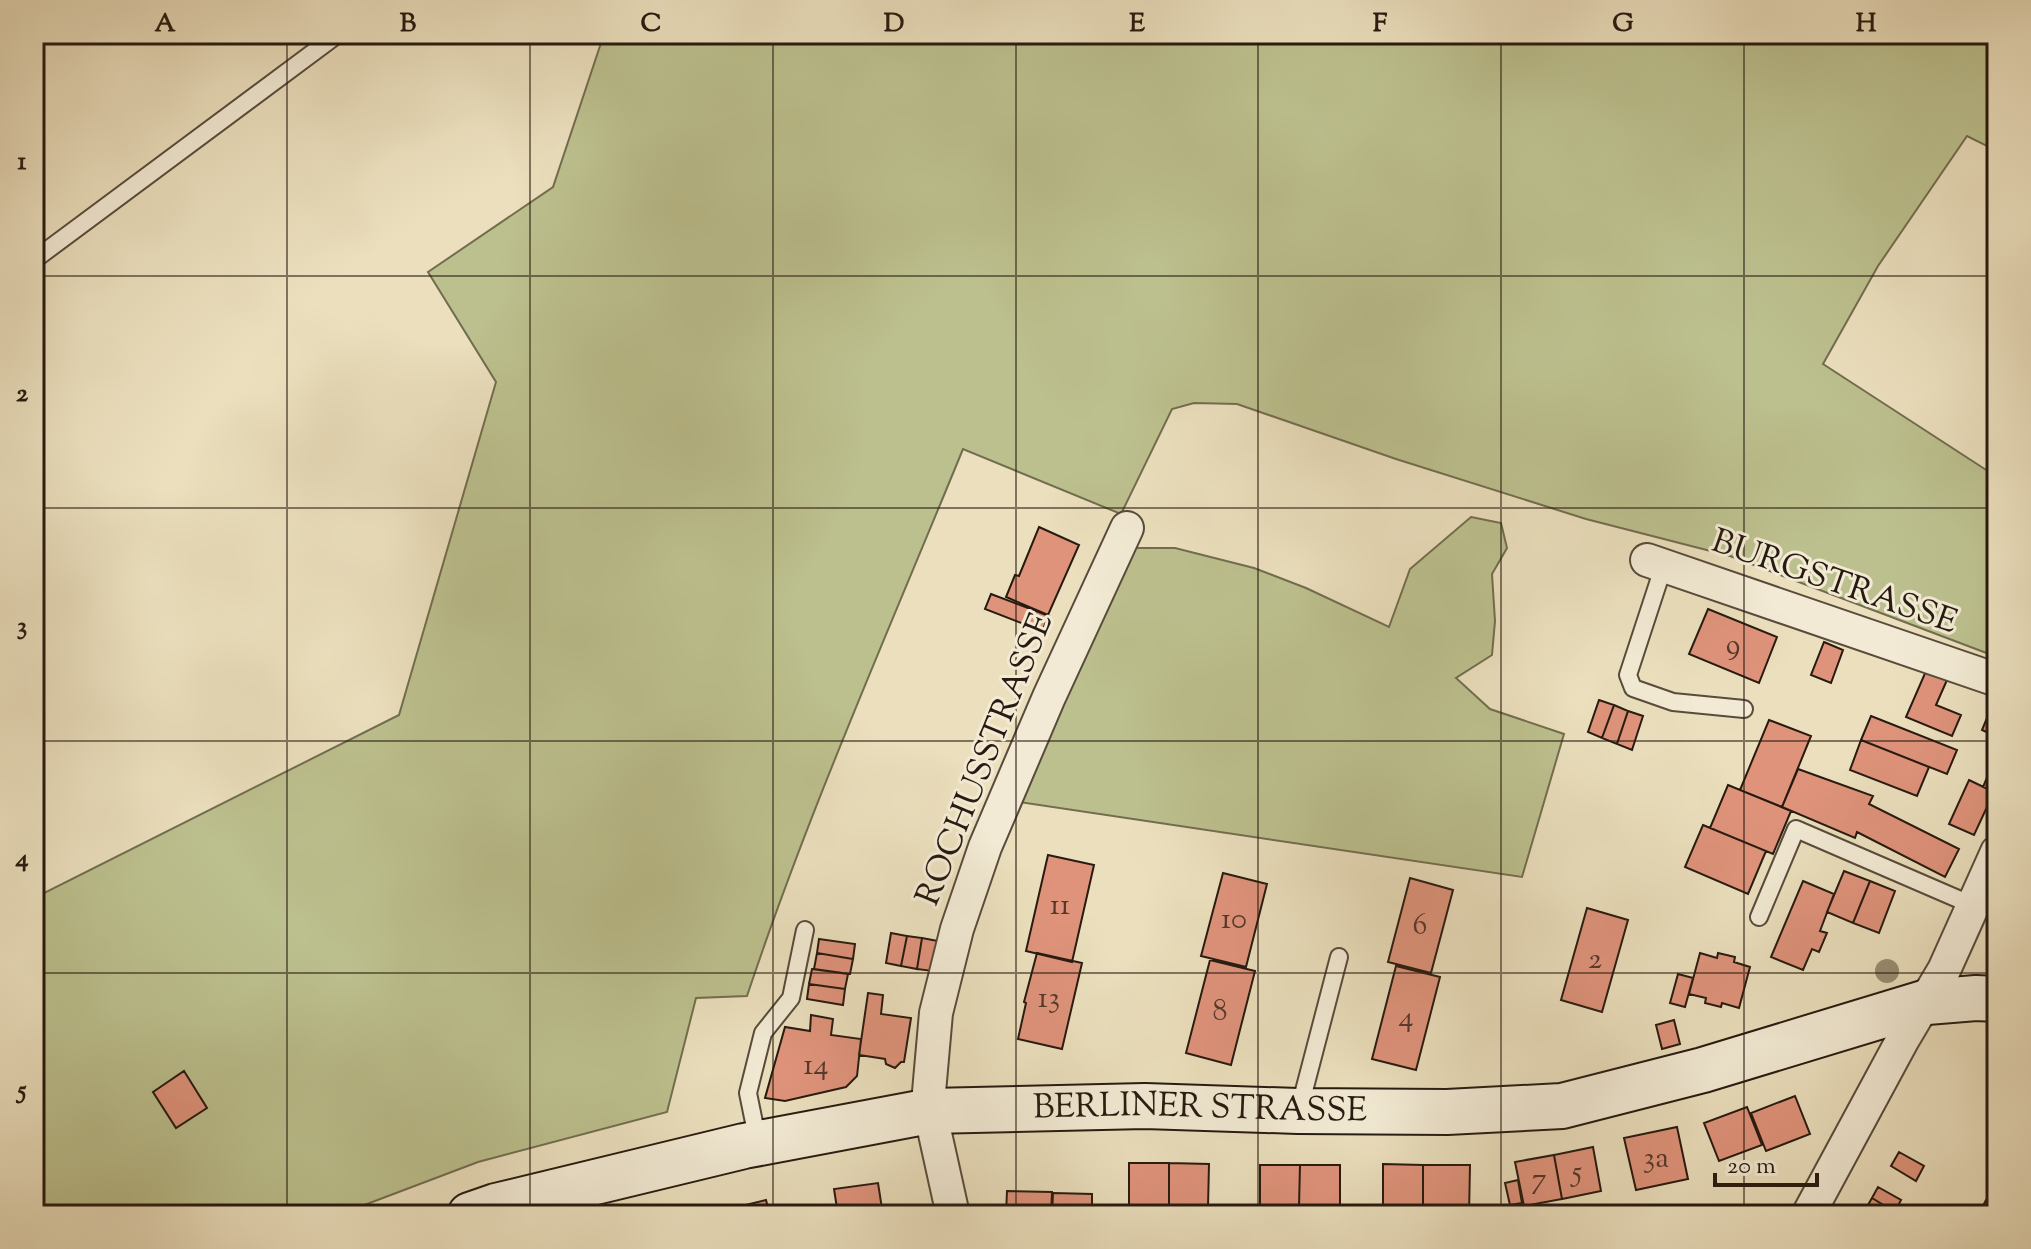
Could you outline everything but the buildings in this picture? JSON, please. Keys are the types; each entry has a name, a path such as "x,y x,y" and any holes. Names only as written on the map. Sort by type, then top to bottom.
{"street":[{"name":"ROCHUSSTRASSE","path":"953,1215 930,1111 936,1013 966,901 985,847 1043,710 1127,528"},
{"name":"BURGSTRASSE","path":"1655,562 1997,680"},
{"path":"1808,1215 1944,970 1997,852"},
{"name":"BERLINER STRASSE","path":"470,1215 496,1206 759,1143 930,1111 1145,1106 1447,1112 1562,1106 1703,1070 1927,1002 1997,999"}],"lane":[{"path":"34,260 338,34"},
{"path":"1655,562 1628,675 1633,688 1673,702 1744,709"},
{"path":"1759,917 1796,829 1972,905"},
{"path":"759,1143 748,1093 763,1033 791,998 805,930"},
{"path":"1298,1111 1339,957"}],"green space":[{"path":"604,34 1997,34 1997,151 1967,136 1878,266 1823,364 1997,477 1997,657 1730,556 1586,519 1396,459 1237,404 1194,403 1172,409 1121,514 963,449 823,789 747,996 696,998 667,1112 478,1162 338,1215 34,1215 34,898 399,715 496,382 428,272 553,187"},
{"path":"1471,517 1501,523 1507,548 1492,574 1495,621 1492,655 1456,678 1490,709 1564,734 1522,877 1012,801 1129,548 1175,548 1254,568 1306,588 1389,627 1410,569"}]}
